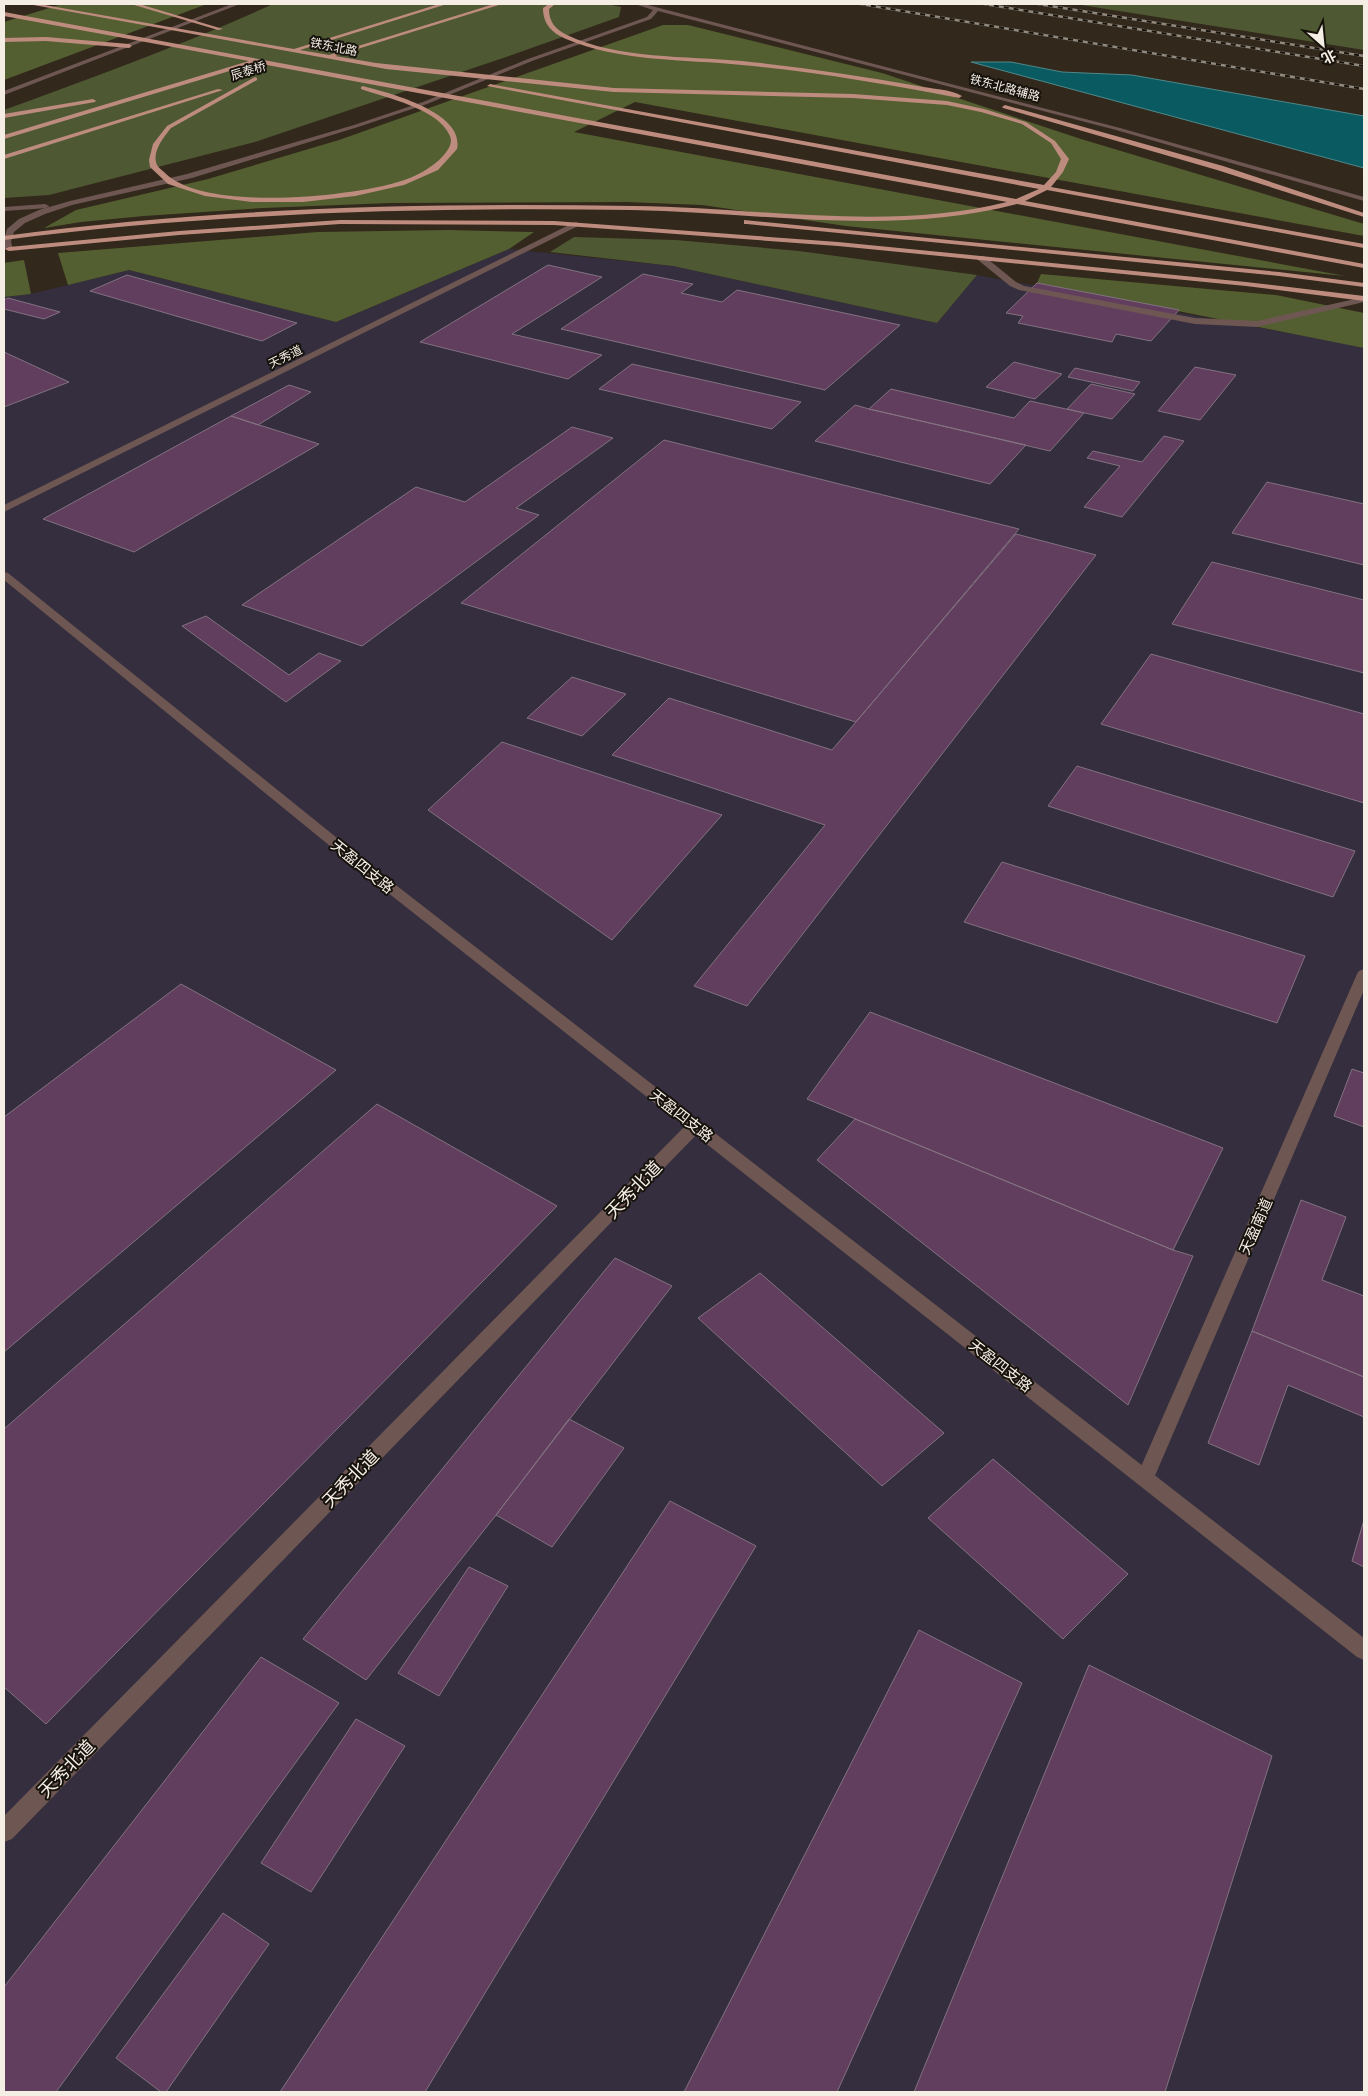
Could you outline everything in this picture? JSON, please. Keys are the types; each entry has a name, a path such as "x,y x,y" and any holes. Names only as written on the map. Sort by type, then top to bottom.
{"highway":[{"name":"铁东北路","path":"31,4 279,47 1364,246"},
{"path":"134,4 225,30"},
{"name":"辰泰桥","path":"4,137 444,4"},
{"name":"辰泰桥","path":"274,73 499,4"},
{"path":"552,4 546,8 545,16 547,23 554,30 568,38 638,53 818,71 961,96 1104,134 1220,168 1364,215"},
{"name":"铁东北路","path":"4,14 1364,266"},
{"path":"234,33 279,47"},
{"path":"4,40 83,41 234,57"},
{"path":"4,238 174,221 377,209 566,208 699,210 829,217 949,214 1000,206 1024,199 1053,183 1060,175 1065,159 1053,142 1024,123 982,110 947,104 853,96 614,90 377,65"},
{"path":"4,116 101,100 235,68"},
{"path":"255,79 168,127 161,136 153,153 154,166 157,170 169,180 196,191 254,200 296,200 345,196 385,187 433,169 448,157 452,150 454,138 451,132 439,120 420,108 321,73"},
{"name":"辰泰桥","path":"4,157 264,76"},
{"path":"566,208 726,221"},
{"path":"9,250 179,233 340,222 452,221 578,224 838,244 1246,284 1364,300"},
{"path":"735,221 1279,274 1364,285"}],"street":[{"path":"4,92 237,4"},
{"name":"铁东北路辅路","path":"638,4 1100,124 1364,200"},
{"path":"9,250 7,236 16,225 32,216 70,203 189,176 387,116 530,60 649,18 657,9"},
{"path":"4,209 70,203"},
{"name":"天秀道","path":"4,509 578,224"},
{"path":"981,258 1013,284 1022,288 1195,321 1257,324 1364,300"},
{"name":"天盈四支路","path":"4,575 378,878 1364,1650"},
{"name":"天盈南道","path":"1145,1478 1364,974"},
{"name":"天秀北道","path":"4,1831 696,1126"}],"shaded area":[{"path":"509,249 673,266 937,323 977,275 1364,347 1364,2092 4,2092 4,297 31,294 129,270 336,322"}],"green space":[{"path":"62,4 207,4 4,80 4,22"},
{"path":"273,4 607,4 621,7 619,17 255,142 49,195 4,198 4,110 105,73"},
{"path":"1075,4 1364,4 1364,50"},
{"path":"663,25 688,25 882,73 1081,139 1364,224 1364,236 635,102 574,132 1345,276 846,226 702,205 627,202 390,203 263,208 144,216 81,222 44,228 76,210 208,179 339,140"},
{"path":"449,230 534,232 509,249 336,322 129,270 68,285 58,253 318,232"},
{"path":"574,237 676,240 799,251 977,275 937,323 673,266 550,252"},
{"path":"24,260 31,294 4,297 4,263"},
{"path":"1041,274 1276,295 1364,313 1364,348 1037,283"}],"water":[{"path":"971,62 1011,62 1062,72 1132,75 1364,116 1364,168"}],"building":[{"path":"548,265 602,277 512,334 602,355 568,379 420,342"},
{"path":"643,274 693,284 681,293 722,302 737,290 900,325 825,390 561,329"},
{"path":"127,275 297,323 262,341 90,291"},
{"path":"1037,283 1179,310 1151,341 1116,334 1112,342 1018,323 1023,316 1006,313"},
{"path":"8,298 60,312 44,319 4,309 4,300"},
{"path":"4,352 69,382 4,407"},
{"path":"1014,362 1062,374 1035,399 986,387"},
{"path":"632,364 801,402 772,429 599,389"},
{"path":"1195,367 1236,375 1200,420 1158,411"},
{"path":"1075,368 1140,382 1133,391 1068,377"},
{"path":"1091,384 1135,394 1112,419 1067,409"},
{"path":"289,385 311,392 258,425 231,416"},
{"path":"891,389 1014,418 1030,401 1084,413 1050,451 869,409"},
{"path":"855,405 1026,445 990,484 815,441"},
{"path":"231,416 319,444 134,552 43,519"},
{"path":"572,427 613,438 516,508 539,515 362,646 242,605 416,487 465,502"},
{"path":"1164,436 1184,441 1122,517 1084,507 1120,466 1087,458 1093,451 1142,462"},
{"path":"664,440 1019,529 856,722 461,603"},
{"path":"1267,482 1364,504 1364,565 1232,533"},
{"path":"1016,534 1096,555 747,1006 694,986 825,825 612,755 669,698 832,750"},
{"path":"1212,562 1364,600 1364,673 1172,624"},
{"path":"206,616 289,675 319,653 341,661 286,702 182,626"},
{"path":"1151,654 1364,714 1364,803 1101,724"},
{"path":"572,677 626,694 582,736 527,718"},
{"path":"502,742 722,815 612,940 428,810"},
{"path":"1077,766 1355,851 1333,897 1048,806"},
{"path":"1002,862 1305,956 1277,1023 964,922"},
{"path":"181,984 336,1070 4,1352 4,1117"},
{"path":"870,1012 1223,1148 1173,1250 807,1099"},
{"path":"1352,1069 1364,1073 1364,1127 1334,1116"},
{"path":"377,1104 557,1206 46,1724 4,1687 4,1429"},
{"path":"855,1119 1173,1250 1193,1256 1128,1405 817,1160"},
{"path":"1301,1200 1346,1217 1322,1280 1364,1296 1364,1377 1252,1331"},
{"path":"615,1258 672,1286 366,1680 303,1639"},
{"path":"760,1273 944,1433 882,1486 698,1318"},
{"path":"1252,1331 1364,1377 1364,1417 1288,1385 1259,1465 1208,1443"},
{"path":"569,1419 624,1448 552,1547 496,1515"},
{"path":"993,1459 1128,1574 1063,1639 928,1518"},
{"path":"670,1501 756,1546 425,2092 280,2092"},
{"path":"1364,1520 1364,1567 1352,1561"},
{"path":"469,1567 508,1586 439,1696 398,1673"},
{"path":"919,1630 1022,1683 837,2092 684,2092"},
{"path":"261,1657 339,1703 56,2092 4,2092 4,1987"},
{"path":"1089,1665 1272,1756 1165,2092 914,2092"},
{"path":"356,1719 405,1746 311,1892 261,1863"},
{"path":"223,1913 269,1944 166,2092 161,2092 116,2058"}],"railway":[{"path":"861,4 1364,89"},
{"path":"984,4 1364,66"},
{"path":"1038,4 1364,56"}]}
